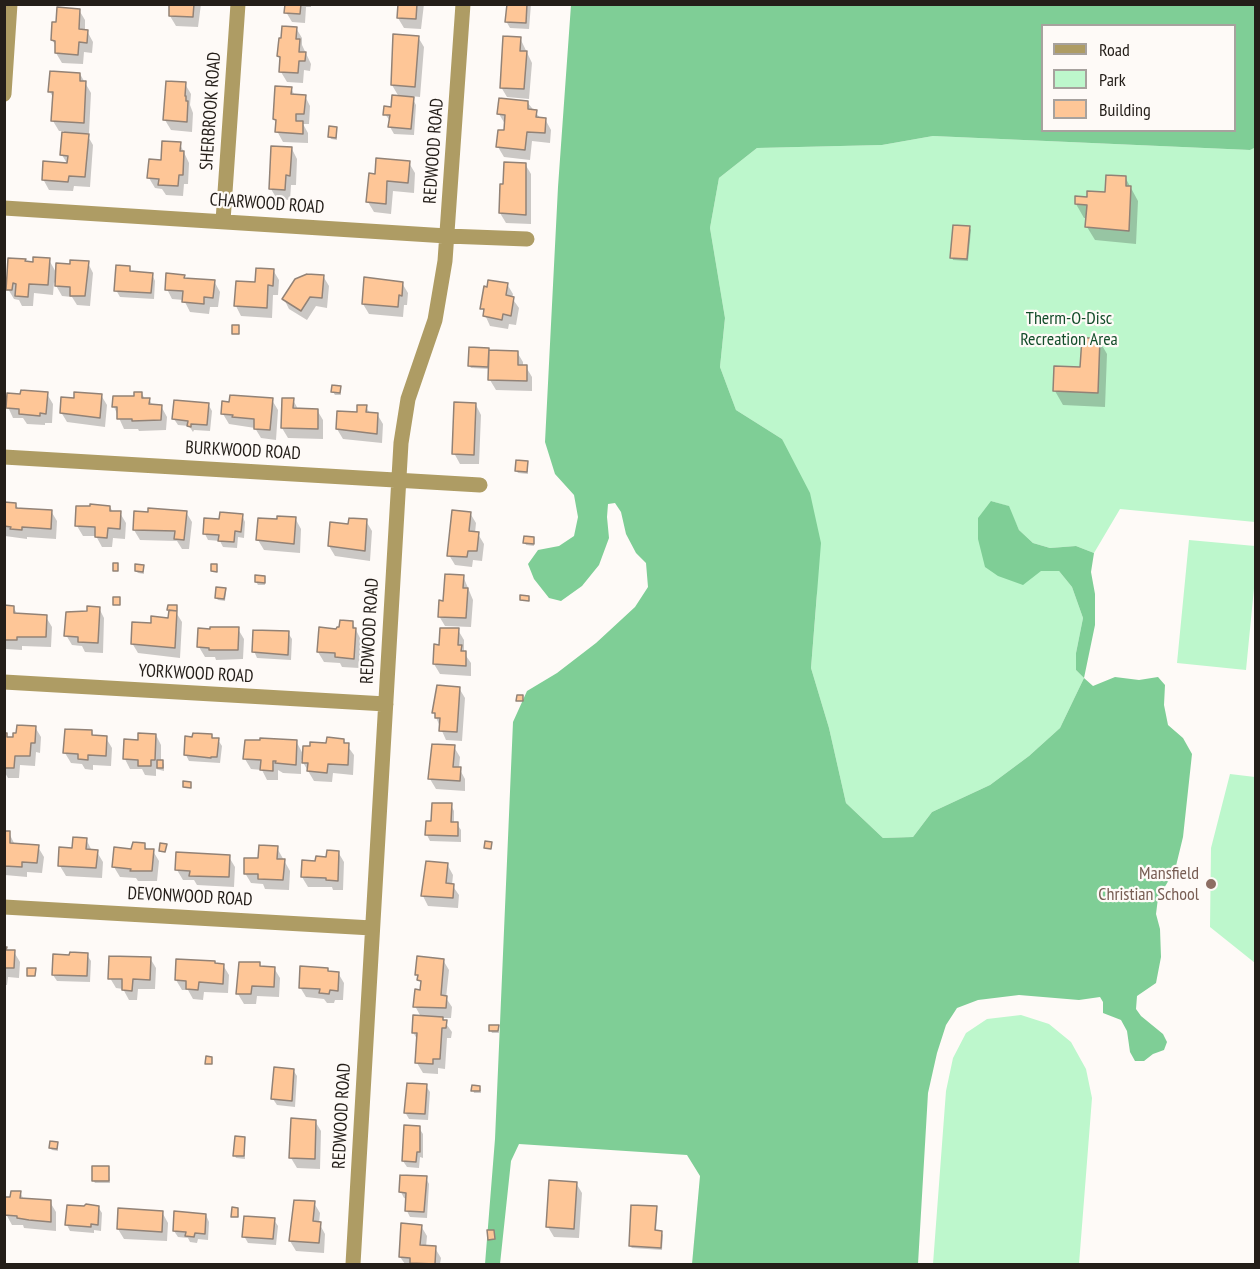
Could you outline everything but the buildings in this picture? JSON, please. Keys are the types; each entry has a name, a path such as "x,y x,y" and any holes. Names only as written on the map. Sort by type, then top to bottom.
{"street":[{"path":"4,94 10,4"},
{"name":"SHERBROOK ROAD","path":"223,221 238,4"},
{"name":"REDWOOD ROAD","path":"353,1264 401,443 408,399 435,320 447,236 463,4"},
{"name":"CHARWOOD ROAD","path":"4,207 447,236 527,239"},
{"name":"BURKWOOD ROAD","path":"4,457 480,485"},
{"name":"YORKWOOD ROAD","path":"4,682 386,704"},
{"name":"DEVONWOOD ROAD","path":"4,907 372,928"}],"green space":[{"path":"571,5 1255,5 1256,147 1250,150 933,136 882,145 757,148 719,178 710,228 725,318 720,367 736,410 782,439 810,493 821,543 811,668 829,728 846,803 883,838 913,837 932,812 990,785 1029,756 1060,728 1084,678 1093,686 1115,677 1139,680 1158,677 1165,685 1164,705 1168,725 1183,738 1192,754 1183,837 1175,870 1158,898 1156,914 1160,929 1161,957 1156,983 1137,996 1136,1009 1163,1034 1167,1042 1164,1050 1144,1061 1135,1061 1130,1052 1127,1031 1121,1020 1103,1013 1103,1002 1100,997 1079,1000 1019,995 978,1000 957,1008 946,1025 928,1093 918,1264 692,1264 700,1176 687,1155 519,1144 511,1161 500,1264 485,1264 495,1139 513,722 527,691 557,673 596,643 635,607 648,587 646,563 636,553 626,534 621,512 615,503 608,504 609,538 599,565 582,586 561,601 549,598 534,579 528,564 538,550 559,546 574,536 578,517 574,495 555,474 545,442 558,187"},
{"name":"Therm-O-Disc Recreation Area","path":"933,136 1250,150 1255,147 1255,522 1120,509 1094,553 1076,546 1050,548 1033,543 1019,530 1008,506 991,501 1041,571 1059,571 1072,587 1083,618 1076,653 1076,670 1084,678 1060,728 1029,756 990,785 932,812 913,837 883,838 846,803 829,728 811,668 817,594 782,439 736,410 720,367 725,318 710,228 719,178 757,148 882,145"},
{"path":"991,501 1009,506 1019,530 1033,543 1050,548 1076,546 1094,553 1091,572 1095,594 1095,625 1084,678 1076,670 1076,653 1083,618 1072,587 1059,571 1041,571 1023,585 998,576 985,567 978,539 978,518"},
{"path":"1189,540 1255,546 1255,578 1246,670 1177,663"},
{"path":"1230,774 1255,777 1255,963 1210,927 1211,848"},
{"path":"1021,1015 1049,1024 1071,1042 1086,1069 1092,1098 1079,1264 933,1264 946,1091 953,1058 966,1033 987,1019"}],"place":[{"name":"Mansfield Christian School","path":"1211,884"}]}
